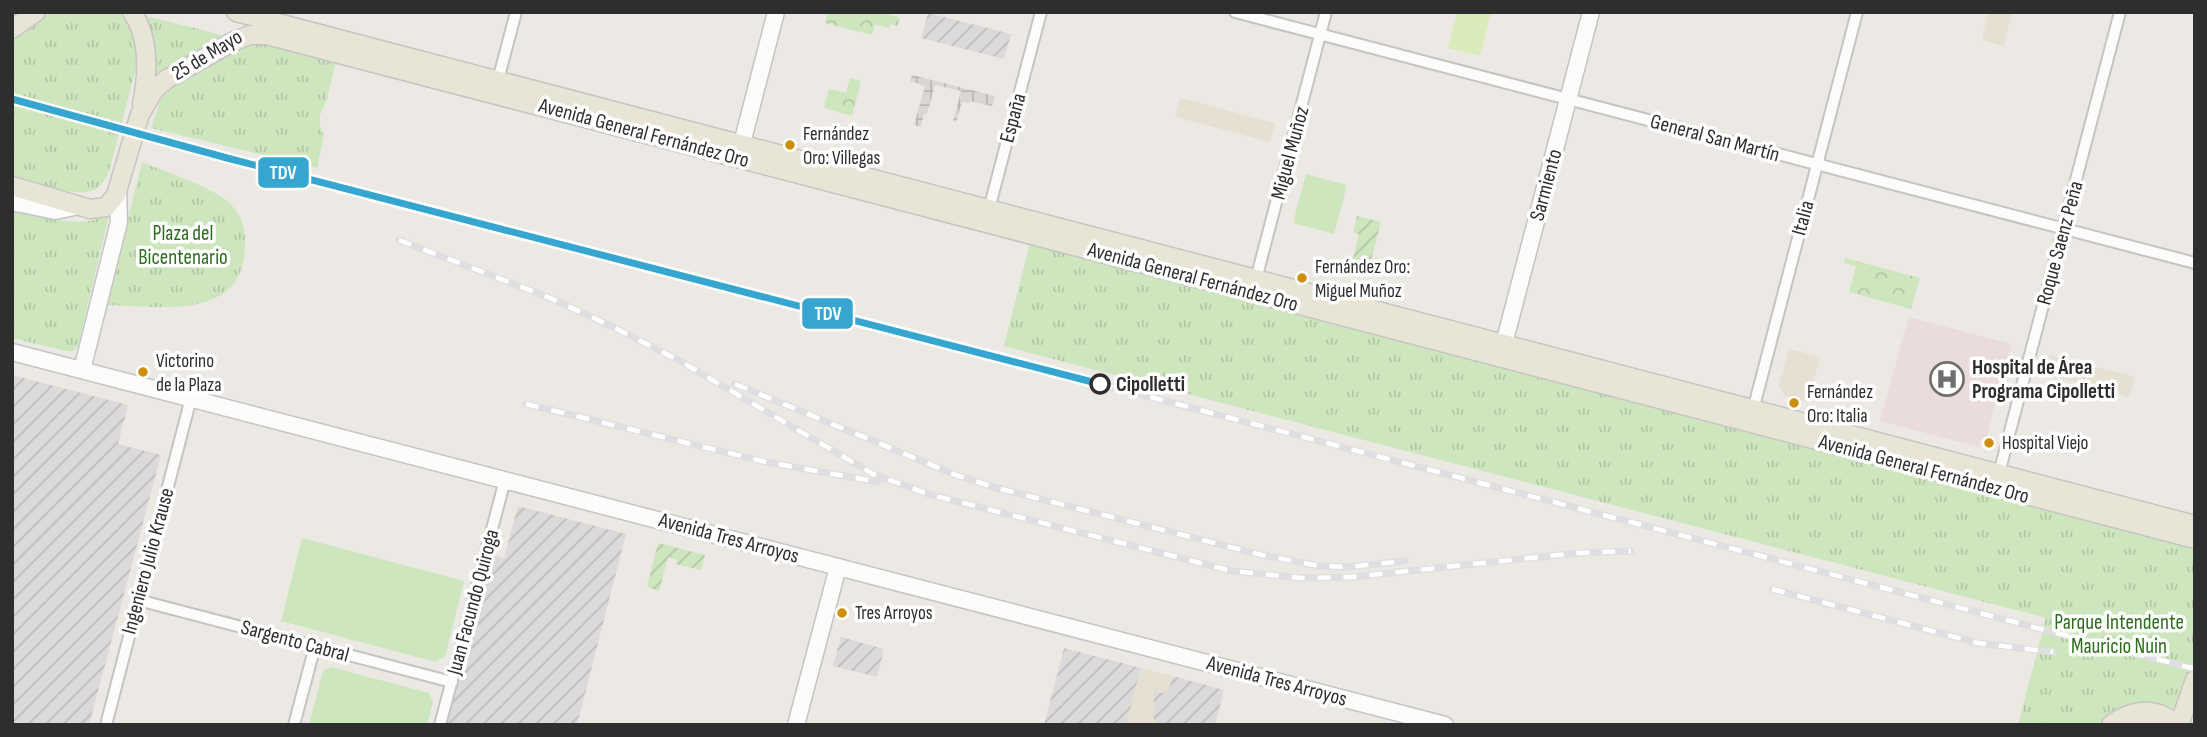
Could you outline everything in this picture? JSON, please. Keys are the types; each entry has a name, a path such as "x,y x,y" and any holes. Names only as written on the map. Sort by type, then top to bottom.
{"main road":[{"path":"12,29 36,12"},
{"path":"132,12 141,28 145,46 145,84 140,114"},
{"name":"Avenida General Fernández Oro","path":"236,12 256,15 496,88"},
{"path":"740,151 776,12"},
{"name":"Sarmiento","path":"1502,351 1591,12"},
{"name":"Avenida General Fernández Oro","path":"232,42 250,35 267,35 496,88 1997,481 2195,525"},
{"name":"25 de Mayo","path":"118,189 140,114 150,95 161,83 232,42"},
{"path":"12,186 96,210 106,207 118,189"},
{"path":"82,370 117,232 120,213 118,189"},
{"path":"12,202 55,211 79,206"},
{"name":"Avenida Tres Arroyos","path":"12,352 1445,725"},
{"name":"Avenida General Fernández Oro","path":"1997,481 2075,508 2195,539"},
{"path":"2075,508 2109,510 2195,532"},
{"path":"796,725 838,567"},
{"path":"2111,725 2125,716 2146,712 2161,714 2178,725 2195,680"},
{"path":"2190,725 2195,713"},
{"path":"2137,725 2152,725"}],"street":[{"path":"496,88 516,12"},
{"name":"España","path":"987,216 1041,12"},
{"name":"General San Martín","path":"1235,12 2195,263"},
{"name":"Miguel Muñoz","path":"1255,286 1326,12"},
{"name":"Italia","path":"1751,416 1857,12"},
{"name":"Roque Saenz Peña","path":"1997,481 2120,12"},
{"name":"25 de Mayo","path":"232,42 247,32 256,15"},
{"name":"Ingeniero Julio Krause","path":"106,725 191,398"},
{"name":"Juan Facundo Quiroga","path":"440,725 505,480"},
{"name":"Sargento Cabral","path":"138,600 452,682"},
{"path":"294,725 315,646"}],"shaded area":[{"path":"1988,12 2012,12 2004,46 1982,40"},
{"path":"928,13 1011,34 1004,59 921,38"},
{"path":"912,75 995,96 992,106 962,102 956,122 953,121 961,91 935,85 921,127 914,125 925,86 910,81"},
{"path":"1180,98 1275,123 1270,142 1175,117"},
{"name":"Hospital de Área Programa Cipolletti","path":"1909,317 2011,344 1985,442 1980,440 1979,447 1880,421"},
{"path":"1789,349 1820,357 1808,402 1785,396 1779,385"},
{"path":"2050,355 2135,377 2129,397 2045,374"},
{"path":"12,375 128,405 118,444 161,455 89,725 12,725"},
{"path":"518,506 626,534 577,725 446,725 490,554 504,558"},
{"path":"841,637 884,649 877,677 833,666"},
{"path":"1064,648 1141,668 1126,725 1044,725"},
{"path":"1141,668 1173,676 1168,690 1162,693 1154,692 1153,718 1159,725 1126,725"},
{"path":"1173,676 1224,690 1215,725 1159,725 1153,718 1154,691 1169,688"}],"green space":[{"path":"51,12 123,12 131,23 137,44 137,64 110,168 99,186 86,192 66,191 12,176 12,39"},
{"path":"828,12 879,12 900,18 897,26 891,24 889,28 875,24 872,35 825,23"},
{"path":"1457,12 1491,12 1480,56 1448,48"},
{"path":"142,15 222,35 153,79"},
{"path":"262,41 336,61 327,99 320,115 320,126 324,135 317,168 151,128 161,99 175,83 235,48"},
{"path":"850,78 861,81 852,116 824,108 829,89 846,93"},
{"name":"Plaza del Bicentenario","path":"142,162 218,194 239,215 245,240 241,271 230,288 214,299 173,307 107,305"},
{"path":"1306,174 1347,185 1334,234 1293,223"},
{"path":"12,209 73,222 85,222 109,215 78,346 74,351 12,338"},
{"path":"1357,216 1381,222 1370,264 1353,259 1359,234 1353,232"},
{"name":"Parque Intendente Mauricio Nuin","path":"1030,243 2195,548 2195,660 2188,682 2174,708 2151,707 2105,725 2018,725 2046,618 1004,346"},
{"path":"1845,258 1920,278 1911,309 1849,292 1856,266 1844,263"},
{"path":"302,538 464,581 445,656 436,662 281,621"},
{"path":"658,543 705,555 701,570 676,564 677,560 668,557 659,591 647,587"},
{"path":"331,667 429,693 433,702 427,725 309,724 323,671"}],"railway":[{"path":"399,240 548,297 613,327 680,361 873,474 928,494 1232,571 1301,578 1352,577 1577,553 1631,551"},
{"path":"735,384 956,475 993,487 1262,555 1319,566 1348,567 1405,561"},
{"path":"1100,384 2195,669"},
{"path":"526,404 766,462 878,482"},
{"path":"1772,589 1978,643 2053,652"}],"transit line":[{"name":"TDV","path":"12,99 227,158 1100,384"}],"place":[{"name":"Fernández Oro: Villegas","path":"790,145"},
{"name":"Fernández Oro: Miguel Muñoz","path":"1302,278"},
{"name":"Victorino de la Plaza","path":"143,372"},
{"name":"Hospital de Área Programa Cipolletti","path":"1947,379"},
{"name":"Cipolletti","path":"1100,384"},
{"name":"Fernández Oro: Italia","path":"1794,403"},
{"name":"Hospital Viejo","path":"1989,443"},
{"name":"Tres Arroyos","path":"842,613"}]}
